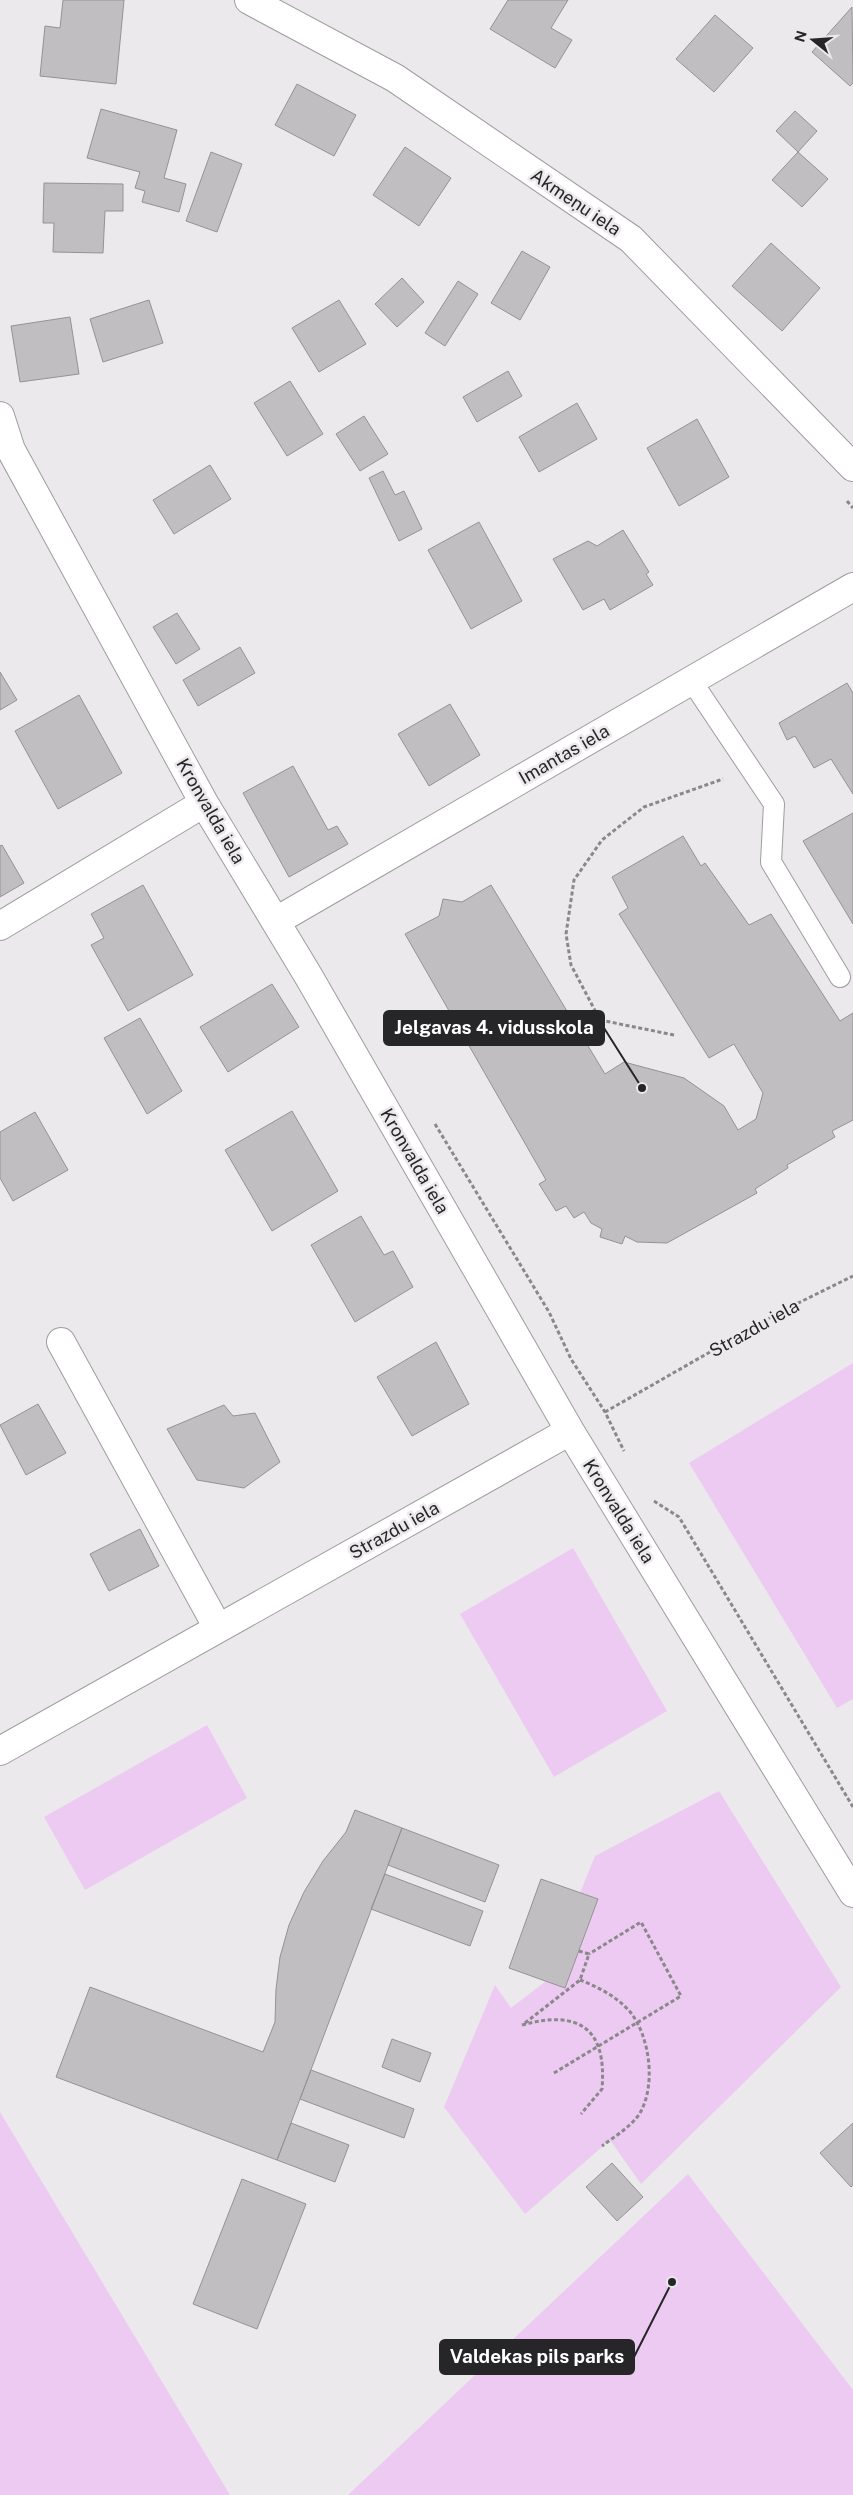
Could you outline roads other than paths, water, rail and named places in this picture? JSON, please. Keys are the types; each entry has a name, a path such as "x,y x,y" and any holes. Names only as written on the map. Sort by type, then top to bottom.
{"street":[{"name":"Akmeņu iela","path":"249,0 395,78 631,239 853,467"},
{"name":"Kronvalda iela","path":"0,416 11,450 204,803 276,921 570,1431 853,1893"},
{"name":"Imantas iela","path":"276,921 853,587"},
{"path":"0,926 204,803"},
{"path":"61,1342 218,1628"},
{"name":"Strazdu iela","path":"0,1751 570,1431"}],"lane":[{"path":"691,680 774,804 771,862 840,977"}],"place":[{"name":"Jelgavas 4. vidusskola","path":"642,1088"},
{"name":"Valdekas pils parks","path":"672,2282"}]}
